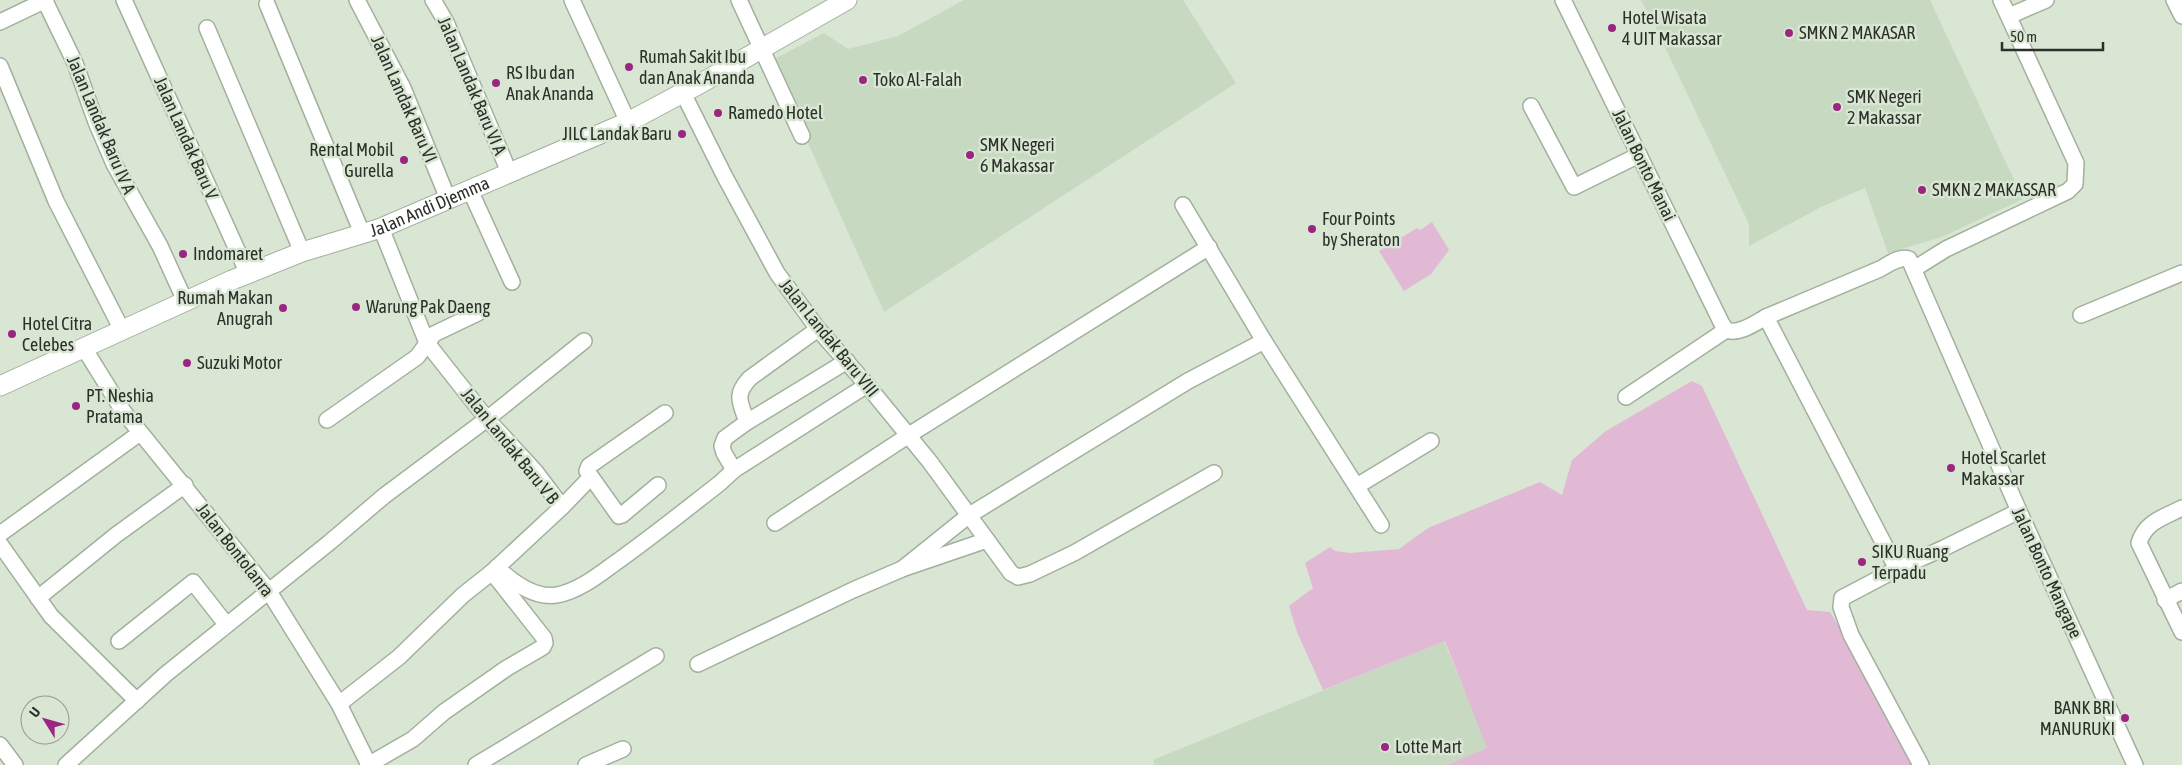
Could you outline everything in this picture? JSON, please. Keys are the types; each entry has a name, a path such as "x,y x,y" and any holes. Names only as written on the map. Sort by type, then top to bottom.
{"main road":[{"name":"Jalan Andi Djemma","path":"1,381 84,348 248,274 302,252 381,228 628,122 847,0"}],"street":[{"path":"0,22 45,0"},
{"name":"Jalan Landak Baru IV A","path":"45,0 75,63 96,122 114,164 160,246 185,301"},
{"name":"Jalan Landak Baru VI","path":"357,0 403,88 448,199"},
{"name":"Jalan Landak Baru VI A","path":"433,0 446,22 509,172"},
{"path":"572,0 628,122"},
{"path":"739,0 802,136"},
{"name":"Jalan Bonto Manai","path":"1563,0 1726,330"},
{"path":"1626,397 1726,330 1731,332 1742,329 1903,258 1909,259 1914,269 1946,249 2068,191 2075,184 2076,164 2001,0"},
{"path":"2009,16 2046,0"},
{"path":"2174,0 2182,16"},
{"name":"Jalan Landak Baru V","path":"124,1 248,274"},
{"path":"267,4 362,233"},
{"path":"207,28 302,252"},
{"path":"0,66 56,201 122,330"},
{"name":"Jalan Landak Baru VIII","path":"683,93 777,273 818,329 909,435 1011,573 1018,577 1030,574 1098,540 1214,473"},
{"path":"1531,106 1574,187 1639,155"},
{"path":"470,190 512,282"},
{"path":"1183,205 1264,341 1381,525"},
{"name":"Jalan Landak Baru V B","path":"339,704 399,657 463,595 495,570 562,507 535,471 486,419 427,343 381,228"},
{"path":"775,523 909,435 1208,247"},
{"name":"Jalan Bonto Mangape","path":"1914,269 2019,510 2135,765"},
{"path":"2081,315 2182,273"},
{"path":"327,420 417,357 431,336 478,313"},
{"path":"1766,318 1897,569"},
{"path":"747,422 738,398 742,387 750,378 818,329"},
{"path":"66,765 135,696 222,619 330,542 384,496 486,419 584,341"},
{"path":"902,568 968,516 1188,381 1264,341"},
{"name":"Jalan Bontolanra","path":"84,348 123,411 185,485 266,588 339,704 369,765"},
{"path":"734,470 722,446 725,438 747,422 846,361"},
{"path":"495,570 535,592 557,595 573,590 601,574 635,549 734,470 867,385"},
{"path":"658,486 619,516 590,478 587,471 589,466 665,413"},
{"path":"0,534 140,433"},
{"path":"1357,486 1430,441"},
{"path":"562,507 590,478"},
{"path":"38,598 116,535 185,485"},
{"path":"2182,508 2144,529 2139,543 2182,632"},
{"path":"1921,765 1851,635 1841,607 1842,598 1851,591 1944,548 2019,510"},
{"path":"698,664 902,568 987,540"},
{"path":"0,544 58,623 135,696"},
{"path":"369,765 413,739 444,712 507,668 543,647 545,643 544,638 495,570"},
{"path":"119,641 193,582 222,619"},
{"path":"135,696 166,674 266,588"},
{"path":"2165,600 2182,591"},
{"path":"476,765 656,656"},
{"path":"0,745 15,765"},
{"path":"586,765 623,749"}],"shaded area":[{"name":"SMK Negeri 6 Makassar","path":"964,0 1183,0 1236,83 884,312 771,61 824,33 848,49 898,36"},
{"name":"SMK Negeri 2 Makassar","path":"1641,0 1930,0 2023,199 1942,237 1888,253 1865,188 1821,207 1749,246 1749,224"},
{"path":"1432,222 1449,250 1431,274 1404,291 1379,251 1417,228 1420,230"},
{"path":"1692,381 1702,386 1807,610 1830,612 1848,641 1914,765 1447,765 1487,748 1445,641 1323,690 1297,632 1289,606 1313,588 1305,563 1330,547 1335,551 1350,553 1399,549 1428,528 1540,482 1562,495 1572,460 1606,431"},
{"path":"1444,641 1488,748 1447,765 1155,765 1153,760"}],"place":[{"name":"Hotel Wisata 4 UIT Makassar","path":"1612,28"},
{"name":"SMKN 2 MAKASAR","path":"1789,33"},
{"name":"Rumah Sakit Ibu dan Anak Ananda","path":"629,67"},
{"name":"Toko Al-Falah","path":"863,80"},
{"name":"RS Ibu dan Anak Ananda","path":"496,83"},
{"name":"SMK Negeri 2 Makassar","path":"1837,107"},
{"name":"Ramedo Hotel","path":"718,113"},
{"name":"JILC Landak Baru","path":"682,134"},
{"name":"SMK Negeri 6 Makassar","path":"970,155"},
{"name":"Rental Mobil Gurella","path":"404,160"},
{"name":"SMKN 2 MAKASSAR","path":"1922,190"},
{"name":"Four Points by Sheraton","path":"1312,229"},
{"name":"Indomaret","path":"183,254"},
{"name":"Warung Pak Daeng","path":"356,307"},
{"name":"Rumah Makan Anugrah","path":"283,308"},
{"name":"Hotel Citra Celebes","path":"12,334"},
{"name":"Suzuki Motor","path":"187,363"},
{"name":"PT. Neshia Pratama","path":"76,406"},
{"name":"Hotel Scarlet Makassar","path":"1951,468"},
{"name":"SIKU Ruang Terpadu","path":"1862,562"},
{"name":"BANK BRI MANURUKI","path":"2125,718"},
{"name":"Lotte Mart","path":"1385,747"}]}
